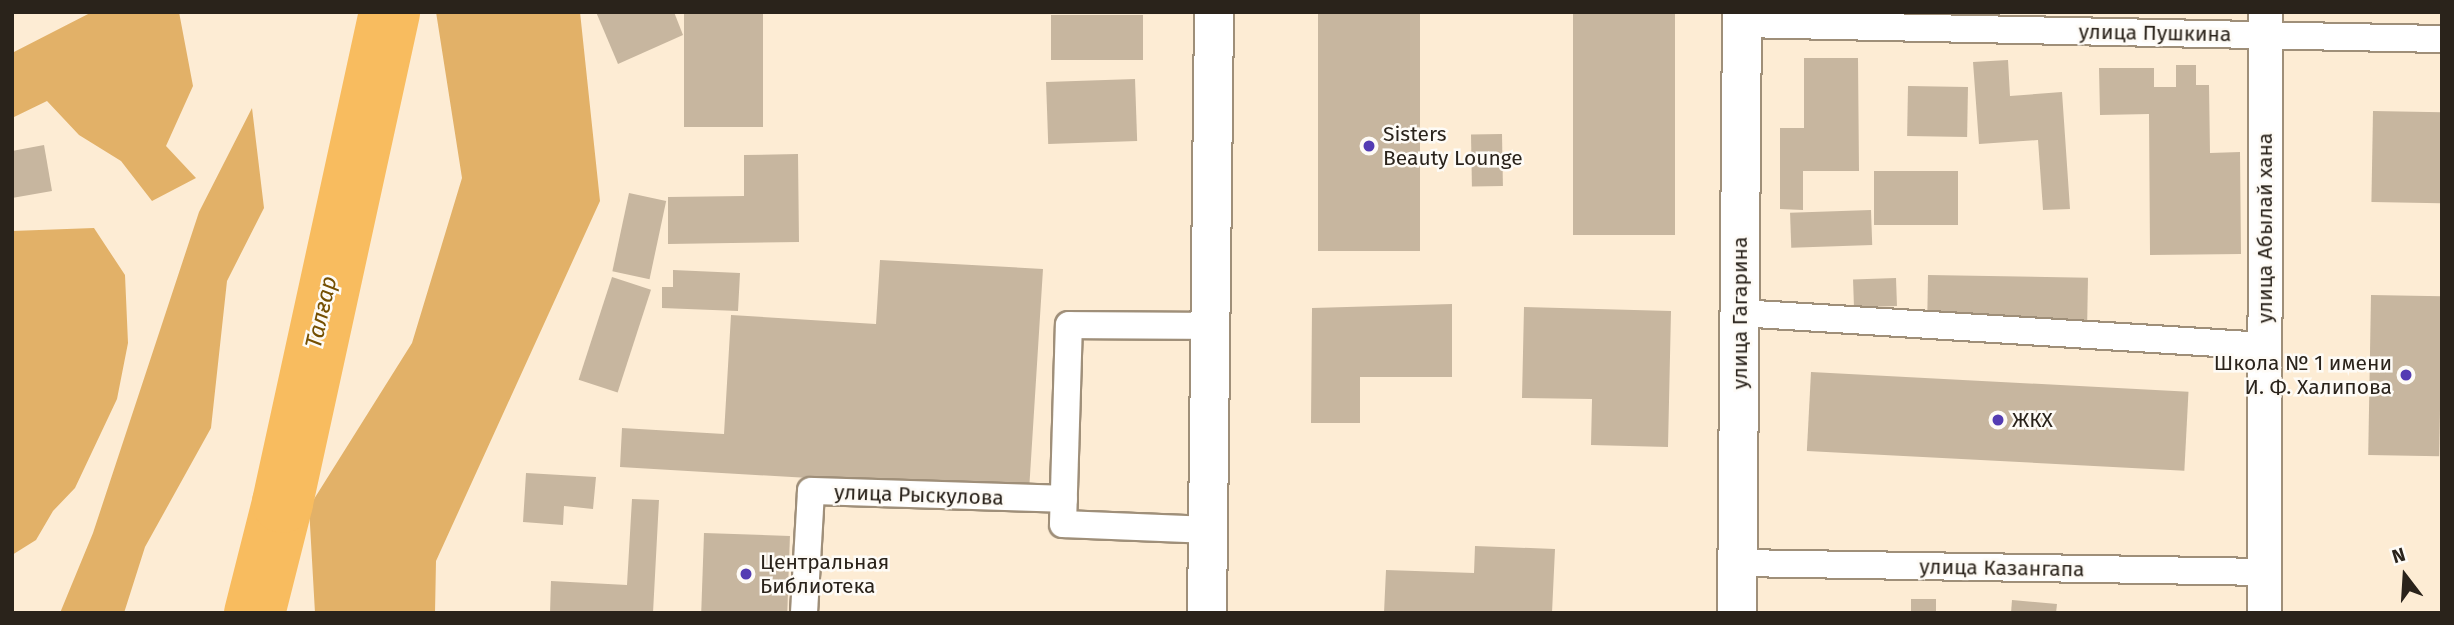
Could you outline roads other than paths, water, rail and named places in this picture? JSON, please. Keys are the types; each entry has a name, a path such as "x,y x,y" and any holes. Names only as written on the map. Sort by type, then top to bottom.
{"main road":[{"path":"1207,613 1214,12"},
{"name":"улица Гагарина","path":"1737,613 1741,18"}],"street":[{"name":"улица Пушкина","path":"1741,18 2265,24 2442,39"},
{"name":"улица Абылай хана","path":"2264,613 2265,24"},
{"path":"1740,313 2265,346"},
{"path":"1210,530 1063,524 1069,325 1211,326"},
{"name":"улица Рыскулова","path":"804,613 811,491 1064,499"},
{"name":"улица Казангапа","path":"1739,563 2265,572"}],"waterway":[{"name":"Талғар","path":"254,613 282,502 389,12"}],"place":[{"name":"Sisters Beauty Lounge","path":"1369,146"},
{"name":"Школа № 1 имени И. Ф. Халипова","path":"2406,375"},
{"name":"ЖКХ","path":"1998,420"},
{"name":"Центральная Библиотека","path":"746,574"}]}
